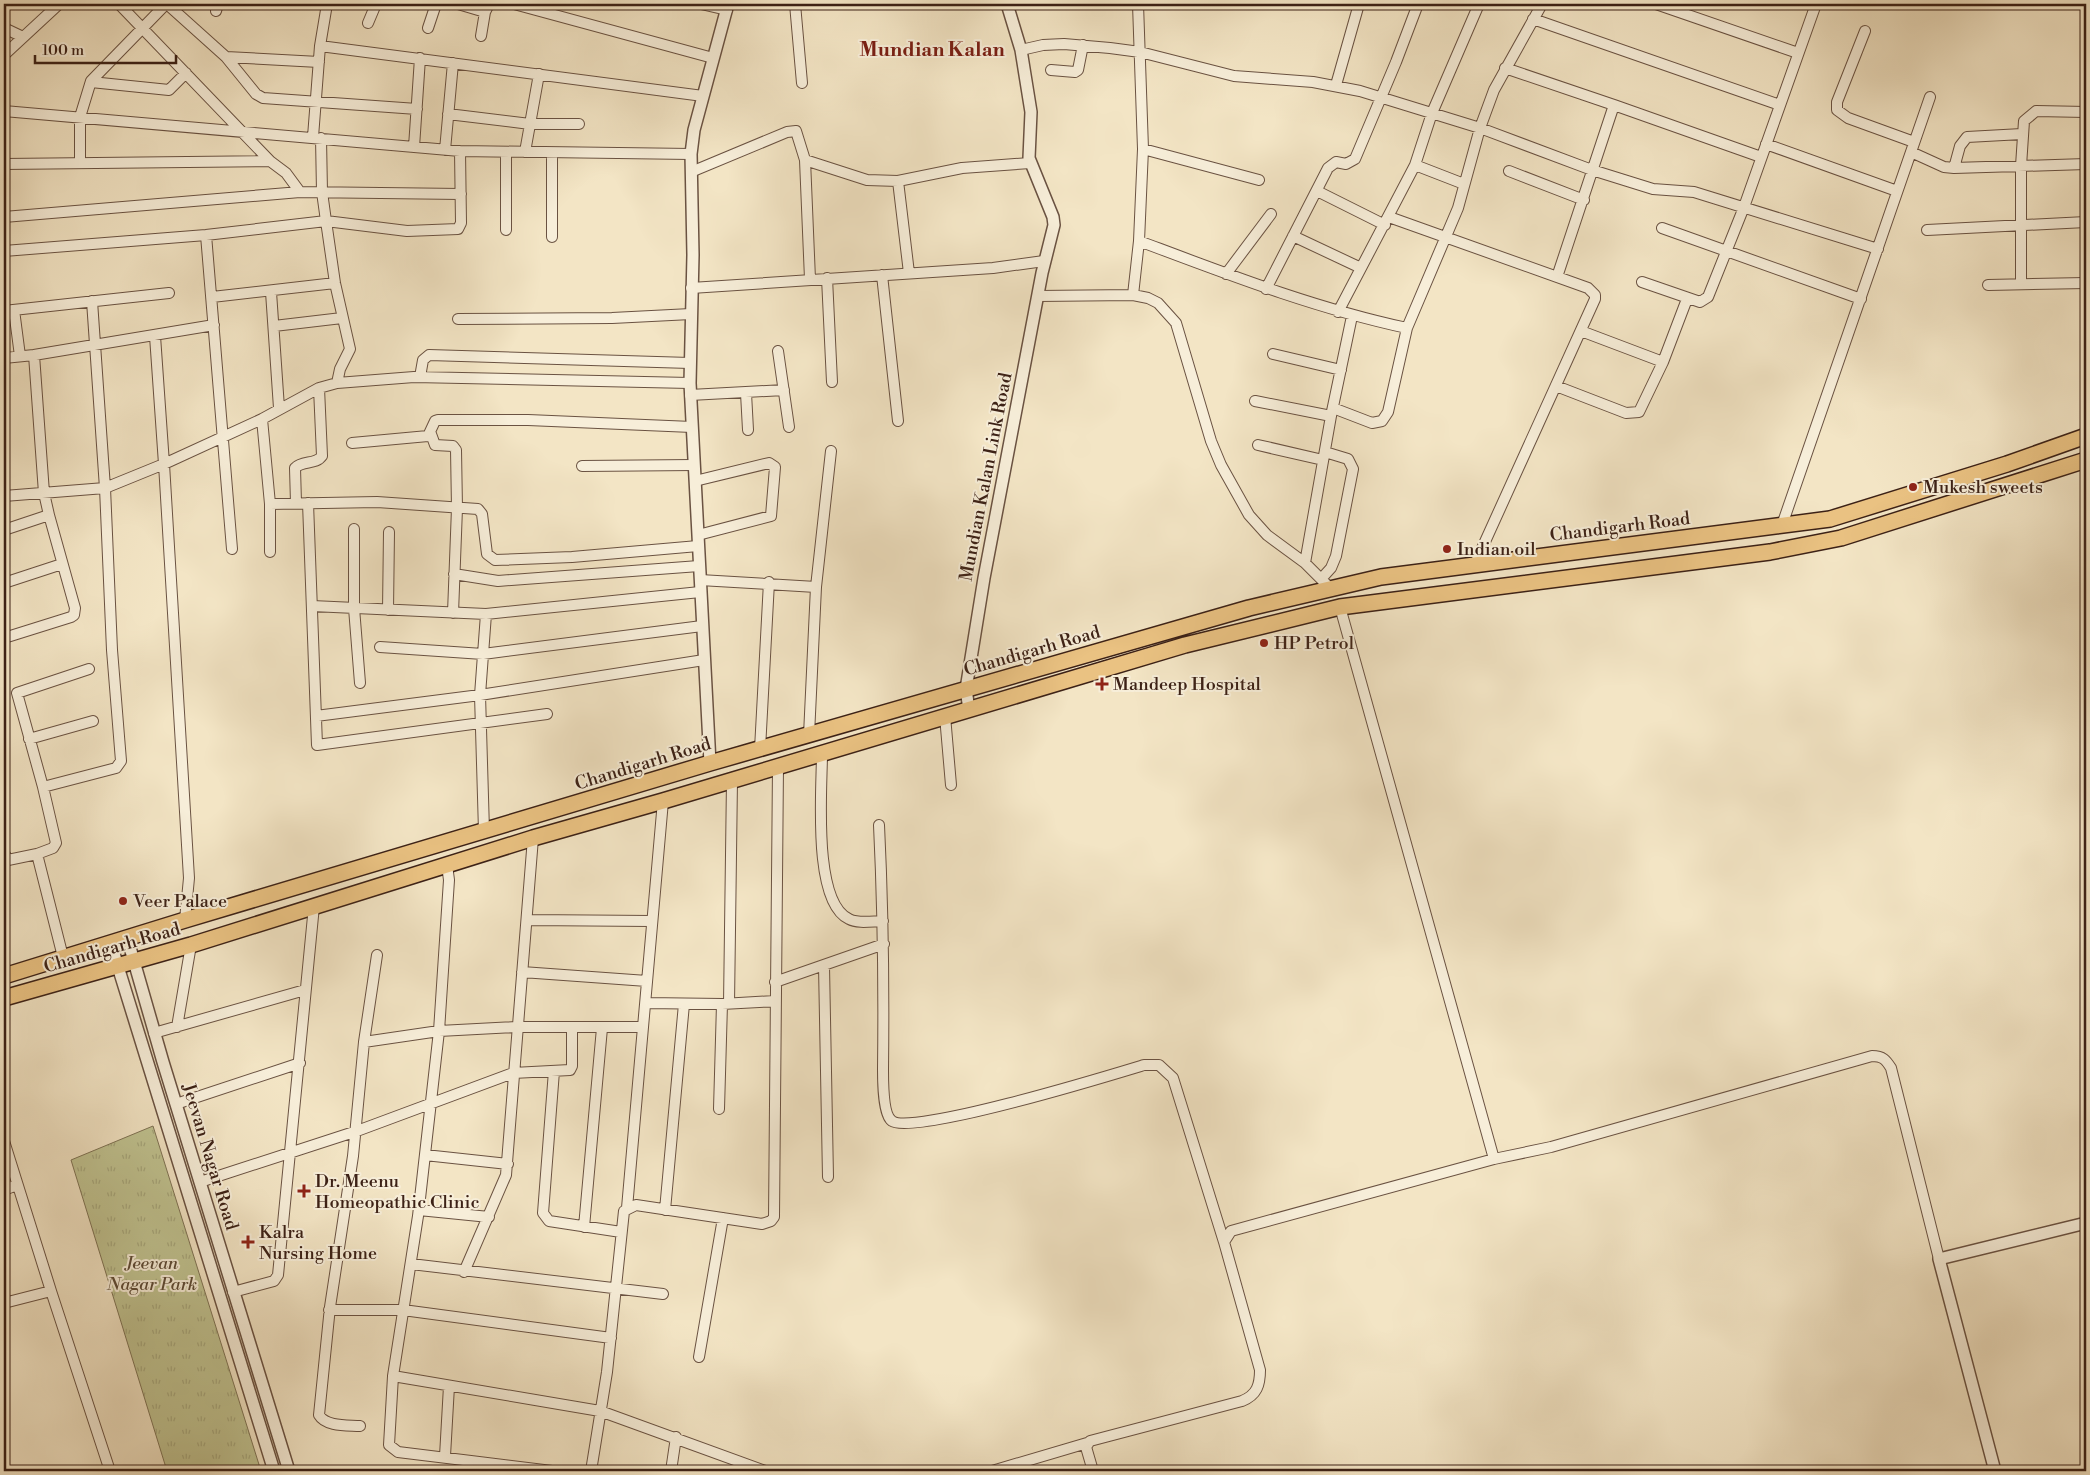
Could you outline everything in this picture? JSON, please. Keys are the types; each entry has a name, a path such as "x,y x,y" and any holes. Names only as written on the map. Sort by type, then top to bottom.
{"main road":[{"name":"Chandigarh Road","path":"4,976 111,944 127,937 710,763 1249,608 1326,583 1474,566 1830,519 2008,464 2086,436"},
{"name":"Chandigarh Road","path":"4,998 191,945 533,838 662,802 1185,645 1340,607 1770,552 1841,538 2086,460"}],"street":[{"path":"119,4 270,161 286,174 300,192"},
{"path":"80,163 80,117 90,82 141,27 167,4 226,57 260,96 416,109"},
{"path":"327,4 318,62 317,138 322,192 335,283 350,349 339,372 337,382"},
{"path":"368,23 376,4"},
{"path":"428,28 436,4"},
{"path":"458,4 487,8 481,36"},
{"path":"514,4 713,58"},
{"path":"701,4 728,7 694,130 691,154 693,255 690,394 710,763"},
{"path":"795,4 802,83"},
{"path":"805,160 866,180 898,181 962,168 1030,163 1028,154 1032,116 1021,50 1007,4"},
{"path":"1133,295 1143,149 1138,4"},
{"path":"1336,85 1359,4"},
{"path":"1266,289 1332,164 1336,162 1346,164 1355,159 1418,4"},
{"path":"1338,312 1415,165 1432,114 1479,4"},
{"path":"1255,401 1332,412 1372,423 1382,421 1388,412 1406,328 1447,238 1480,128 1504,68 1542,4"},
{"path":"1656,4 1798,53"},
{"path":"1642,282 1700,302 1708,297 1744,207 1816,4"},
{"path":"4,55 56,5"},
{"path":"1533,19 1780,104"},
{"path":"4,28 23,37"},
{"path":"1865,31 1837,102 1837,110 1848,118 1912,147 1944,167 2086,164"},
{"path":"1021,50 1042,45 1083,45 1140,52 1234,76 1336,85 1480,128 1592,170 1653,189 1690,191 1878,249"},
{"path":"1050,70 1078,70 1083,45"},
{"path":"320,46 703,96"},
{"path":"226,57 318,62"},
{"path":"414,147 420,58"},
{"path":"445,150 454,62"},
{"path":"1504,68 1761,158"},
{"path":"90,82 170,90 186,73"},
{"path":"525,152 539,74"},
{"path":"1782,525 1862,299 1930,97"},
{"path":"1557,277 1614,106"},
{"path":"4,110 460,151 691,154"},
{"path":"2021,284 2021,166 2024,121 2036,111 2086,112"},
{"path":"448,114 530,124 579,124"},
{"path":"691,172 793,130 798,134 805,160 810,279"},
{"path":"1954,168 1960,146 1967,137 2022,134"},
{"path":"1766,144 1897,191"},
{"path":"1143,149 1260,180"},
{"path":"4,251 206,235 326,221 407,231 456,230 461,224 460,151"},
{"path":"506,152 506,230"},
{"path":"552,152 552,237"},
{"path":"4,164 270,161"},
{"name":"Mundian Kalan Link Road","path":"969,710 966,689 984,578 1044,261 1054,221 1030,163"},
{"path":"1415,165 1464,184"},
{"path":"1509,171 1584,200"},
{"path":"898,181 909,273"},
{"path":"1317,191 1387,221 1447,238 1588,288 1595,295 1581,331 1474,566"},
{"path":"4,217 300,192 461,194"},
{"path":"1226,274 1271,214"},
{"path":"1927,230 2086,222"},
{"path":"1662,228 1862,299"},
{"path":"206,235 232,550"},
{"path":"1293,236 1362,268"},
{"path":"1138,241 1266,289 1352,316 1406,328"},
{"path":"691,288 993,268 1044,261"},
{"path":"882,275 898,421"},
{"path":"827,278 832,382"},
{"path":"212,297 271,292 335,283"},
{"path":"1988,285 2086,283"},
{"path":"271,292 279,408"},
{"path":"20,356 9,311 169,293"},
{"path":"1038,296 1133,295 1154,300 1173,317 1185,348 1196,395 1211,441 1238,499 1248,515 1266,535 1305,563 1326,583"},
{"path":"1556,386 1634,414 1639,412 1663,362 1687,299"},
{"path":"43,787 116,768 121,762 112,650 105,488 92,301"},
{"path":"458,318 612,318 691,314"},
{"path":"1305,563 1332,412 1352,316"},
{"path":"274,326 342,318"},
{"path":"4,358 155,336 214,325"},
{"path":"1581,331 1663,362"},
{"path":"155,336 189,878 184,920"},
{"path":"778,351 790,427"},
{"path":"1274,354 1341,370"},
{"path":"4,638 74,615 75,608 44,493 34,355"},
{"path":"420,378 423,360 429,355 690,363"},
{"path":"4,496 105,488 222,438 319,388 337,382 420,378 690,382"},
{"path":"296,503 295,468 298,464 318,460 322,456 319,388"},
{"path":"690,394 784,390"},
{"path":"746,392 748,430"},
{"path":"262,419 270,504 270,552"},
{"path":"452,613 457,508 456,448 453,446 435,446 431,434 434,421 528,420 692,427"},
{"path":"352,443 428,436 431,434"},
{"path":"1258,445 1348,459 1353,469 1336,556 1328,571 1326,583"},
{"path":"810,735 816,587 831,451"},
{"path":"270,504 377,502 478,510 482,512 487,554 494,560 572,557 698,540 771,516 774,467 769,463 695,481"},
{"path":"582,466 694,465"},
{"path":"308,503 316,716 315,743 319,746 547,714"},
{"path":"4,530 49,515"},
{"path":"354,529 354,608 360,684"},
{"path":"388,610 389,532"},
{"path":"4,583 62,564"},
{"path":"454,574 498,581 699,566"},
{"path":"700,580 769,582 816,587"},
{"path":"760,749 769,582"},
{"path":"312,606 486,614 700,592"},
{"path":"1340,607 1494,1159"},
{"path":"484,831 480,695 486,614"},
{"path":"380,647 482,654 702,626"},
{"path":"316,716 480,695 704,660"},
{"path":"4,853 8,860 37,854 56,845 18,692 89,668"},
{"path":"945,716 951,785"},
{"path":"29,739 93,721"},
{"path":"822,753 822,852 829,891 840,912 846,918 851,920 883,921"},
{"path":"627,1208 636,1205 762,1224 771,1221 774,1217 777,1081 775,982 778,766"},
{"path":"719,1109 726,1004 732,780"},
{"path":"591,1471 611,1338 623,1214 627,1208 646,1003 650,922 662,802"},
{"path":"879,825 884,944 883,1078 887,1115 890,1120 894,1123 908,1123 971,1113 1144,1065 1159,1065 1173,1078 1224,1242 1260,1370 1260,1381 1257,1390 1251,1397 1242,1401 1094,1439 1087,1443 992,1471"},
{"path":"464,1272 504,1181 508,1164 516,1027 533,838"},
{"path":"37,854 63,957"},
{"path":"447,865 449,880 439,1031 432,1103 424,1155 419,1210 393,1376 389,1441 391,1448 398,1452 445,1456 552,1471"},
{"path":"234,1292 274,1281 278,1278 314,906"},
{"path":"527,920 650,922"},
{"name":"Jeevan Nagar Road","path":"127,937 154,1034 289,1471"},
{"name":"Jeevan Nagar Road","path":"111,944 274,1471"},
{"path":"775,982 884,944"},
{"path":"177,1027 191,945"},
{"path":"360,1426 333,1424 324,1421 319,1415 329,1310 356,1131 364,1042 377,955"},
{"path":"824,966 828,1177"},
{"path":"522,972 647,982"},
{"path":"154,1034 305,990"},
{"path":"646,1003 726,1004 775,1001"},
{"path":"666,1210 684,1004"},
{"path":"364,1042 439,1031 516,1027 643,1027"},
{"path":"200,1182 290,1154 513,1073 571,1069 572,1027"},
{"path":"584,1227 602,1028"},
{"path":"1224,1242 1232,1231 1239,1227 1494,1159 1551,1147 1786,1080 1880,1056 1886,1060 1891,1068 1995,1471"},
{"path":"176,1104 300,1063"},
{"path":"554,1071 543,1213 549,1221 621,1232"},
{"path":"4,1141 110,1471"},
{"path":"424,1155 508,1164"},
{"path":"4,1190 17,1185"},
{"path":"419,1210 489,1217"},
{"path":"699,1356 722,1218"},
{"path":"1939,1260 2086,1222"},
{"path":"411,1264 464,1272 663,1294"},
{"path":"4,1303 51,1291"},
{"path":"329,1310 403,1310 611,1338"},
{"path":"393,1376 600,1411 676,1437 765,1471"},
{"path":"445,1456 449,1386"},
{"path":"670,1471 676,1437"},
{"path":"1087,1443 1086,1447 1093,1471"}],"green space":[{"name":"Jeevan Nagar Park","path":"153,1126 261,1471 167,1471 71,1160"}],"place":[{"name":"Mukesh sweets","path":"1913,487"},
{"name":"Indian oil","path":"1447,549"},
{"name":"HP Petrol","path":"1264,643"},
{"name":"Mandeep Hospital","path":"1102,684"},
{"name":"Veer Palace","path":"123,901"},
{"name":"Dr. Meenu Homeopathic Clinic","path":"304,1191"},
{"name":"Kalra Nursing Home","path":"248,1242"}],"district":[{"name":"Mundian Kalan","path":"932,50"}]}
